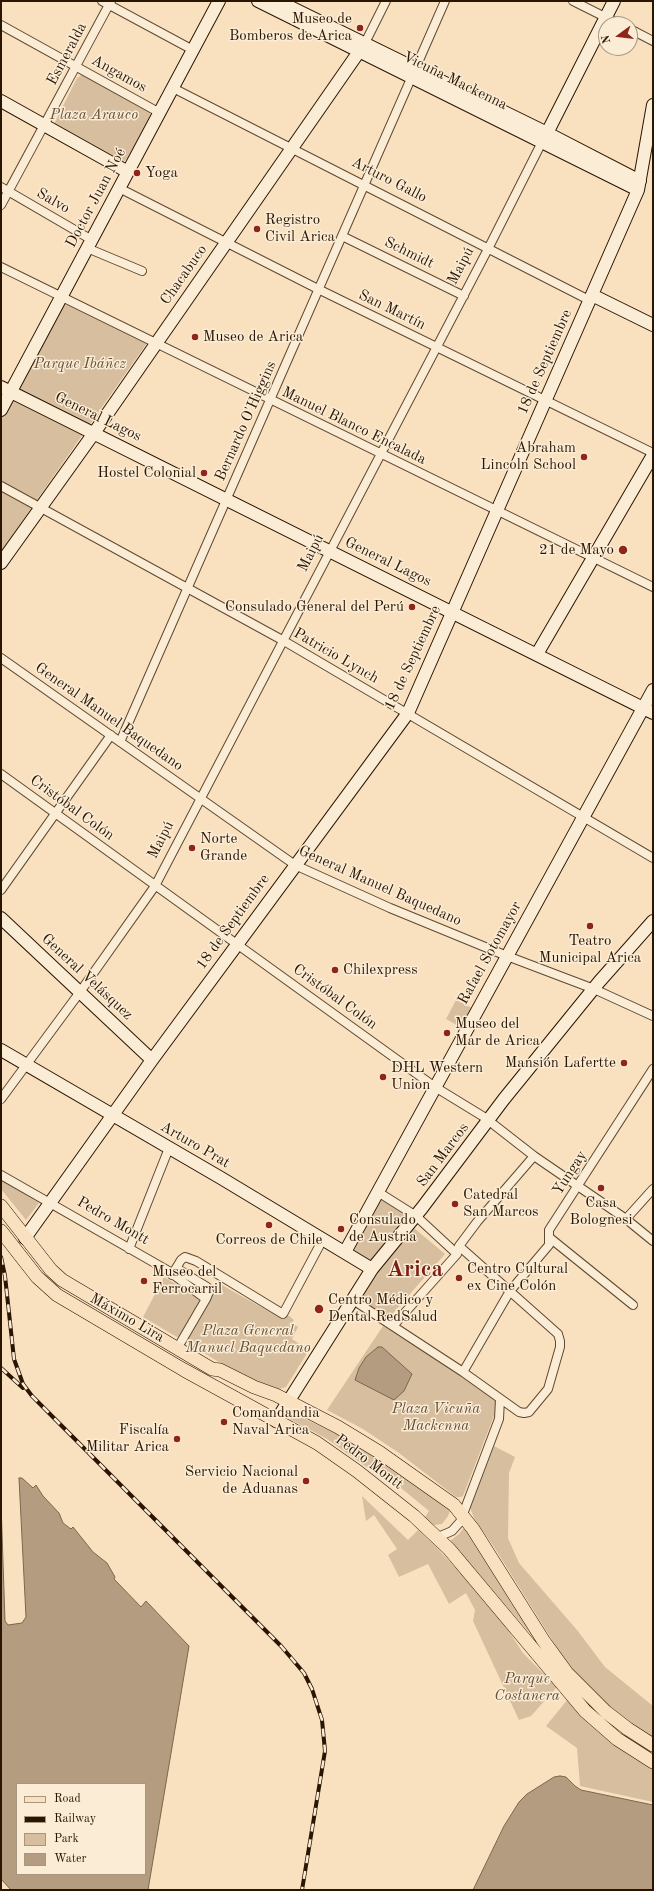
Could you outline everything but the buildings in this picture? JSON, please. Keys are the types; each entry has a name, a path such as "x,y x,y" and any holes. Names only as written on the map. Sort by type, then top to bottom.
{"main road":[{"name":"Máximo Lira","path":"1,1206 51,1270 62,1280 212,1369 220,1370 288,1402"},
{"name":"Máximo Lira","path":"1,1231 37,1277 57,1296 184,1370 276,1421"},
{"name":"Máximo Lira","path":"136,1325 144,1321 215,1363 220,1370"},
{"name":"Pedro Montt","path":"288,1402 338,1427 379,1452 454,1505 473,1529 543,1640 564,1668 600,1707 628,1729 653,1745"},
{"name":"Pedro Montt","path":"276,1421 317,1443 357,1471 438,1537 585,1711 617,1739 653,1762"}],"street":[{"name":"Doctor Juan Noé","path":"1,410 6,389 61,297 219,1"},
{"name":"Vicuña Mackenna","path":"258,1 362,47"},
{"name":"Vicuña Mackenna","path":"278,1 362,47 639,186"},
{"name":"Chacabuco","path":"1,563 94,433 362,47 386,1"},
{"name":"Bernardo O'Higgins","path":"120,742 445,1"},
{"path":"573,1 602,16"},
{"name":"Maipú","path":"607,16 614,1"},
{"path":"107,2 193,50"},
{"name":"Esmeralda","path":"1,204 5,189 45,125 107,2"},
{"name":"Angamos","path":"1,25 160,113"},
{"name":"Maipú","path":"1,1099 80,992 155,886 464,296 598,33"},
{"path":"638,33 653,41"},
{"name":"Arturo Gallo","path":"173,88 488,249 590,298 653,325"},
{"path":"1,101 128,172"},
{"name":"18 de Septiembre","path":"25,1238 152,1060 408,713 639,186 653,105"},
{"name":"San Martín","path":"119,188 318,289 653,454"},
{"name":"Salvo","path":"5,189 90,244 142,271"},
{"name":"Schmidt","path":"342,236 464,296"},
{"name":"Manuel Blanco Encalada","path":"1,267 653,587"},
{"name":"General Lagos","path":"6,389 648,710"},
{"path":"537,654 653,454"},
{"name":"Patricio Lynch","path":"1,486 284,641 653,858"},
{"name":"General Manuel Baquedano","path":"1,658 295,865 390,908 507,956 594,989 653,1016"},
{"name":"Rafael Sotomayor","path":"345,1252 583,817 648,710 653,690"},
{"path":"1,890 111,735"},
{"name":"Cristóbal Colón","path":"1,774 435,1086 488,1121 534,1156 626,1219 653,1241"},
{"name":"General Velásquez","path":"1,918 152,1060"},
{"name":"San Marcos","path":"276,1421 372,1269 416,1216 488,1121 594,989 653,921"},
{"name":"Arturo Prat","path":"1,1050 372,1269"},
{"name":"Yungay","path":"463,1372 510,1291 549,1245 549,1230 653,1068"},
{"path":"129,1249 169,1148"},
{"path":"393,1326 458,1250 477,1222 534,1156"},
{"name":"Pedro Montt","path":"1,1175 129,1249 174,1272 206,1299 181,1342"},
{"path":"626,1219 653,1189"},
{"path":"353,1300 463,1372 519,1412 529,1412 548,1389 560,1347 558,1334 510,1291 416,1216 378,1192"},
{"path":"550,1238 633,1305"},
{"path":"174,1272 180,1260 185,1257 196,1261 283,1314 323,1239"},
{"path":"438,1537 452,1530 462,1516 499,1419 500,1399"}],"green space":[{"name":"Plaza Arauco","path":"83,74 148,110 150,114 150,119 127,159 121,163 54,124 77,78"},
{"name":"Parque Ibáñez","path":"67,304 147,343 1,551 1,419 62,305"},
{"path":"456,1000 472,1008 462,1028 446,1019"},
{"path":"1,1180 39,1203 26,1220 1,1189"},
{"path":"381,1196 407,1214 372,1261 350,1248"},
{"path":"414,1228 445,1254 388,1319 359,1300 377,1272"},
{"path":"164,1277 201,1299 180,1336 177,1337 143,1317"},
{"name":"Plaza General Manuel Baquedano","path":"218,1283 281,1318 288,1315 294,1320 292,1323 298,1327 292,1339 309,1350 286,1387 276,1390 235,1372 191,1345 189,1335"},
{"name":"Plaza Vicuña Mackenna","path":"383,1326 497,1398 497,1408 463,1496 461,1497 456,1497 399,1453 363,1429 327,1410"},
{"path":"288,1412 291,1412 353,1442 398,1470 450,1511 448,1516 442,1524 434,1525 425,1517 429,1511 373,1465 368,1468 327,1439 290,1419 287,1416"},
{"path":"494,1446 515,1457 509,1473 508,1538 519,1563 577,1630 605,1667 653,1706 653,1737 633,1726 591,1695 559,1651 494,1547 475,1520 470,1508"},
{"name":"Parque Costanera","path":"362,1496 408,1540 418,1530 434,1545 480,1594 502,1621 523,1653 557,1687 531,1716 519,1720 473,1621 475,1610 466,1593 449,1604 428,1564 399,1577 388,1555 397,1549 374,1515 366,1521"},
{"path":"465,1526 549,1655 450,1541 459,1534"},
{"name":"Parque Costanera","path":"568,1699 653,1766 653,1802 580,1786 577,1748 546,1726"}],"water":[{"path":"378,1347 382,1347 412,1374 404,1391 394,1400 355,1380 359,1368 366,1357"},
{"path":"19,1478 22,1478 33,1488 36,1485 43,1496 59,1513 63,1523 71,1529 73,1527 93,1552 107,1563 115,1577 114,1579 141,1607 146,1601 189,1646 148,1890 11,1890 1,1879 1,1503 5,1621 8,1625 22,1623 26,1617"},
{"path":"554,1777 566,1777 581,1790 653,1805 653,1890 473,1890 504,1826 519,1802 527,1794"}],"railway":[{"path":"1,1257 5,1276 14,1359 23,1384 32,1396 281,1646 304,1673 312,1689 322,1720 325,1751 302,1890"},
{"path":"1,1368 23,1388"}],"place":[{"name":"Museo de Bomberos de Arica","path":"360,28"},
{"name":"Yoga","path":"137,173"},
{"name":"Registro Civil Arica","path":"257,229"},
{"name":"Museo de Arica","path":"195,337"},
{"name":"Abraham Lincoln School","path":"584,457"},
{"name":"Hostel Colonial","path":"204,473"},
{"name":"21 de Mayo","path":"623,550"},
{"name":"Consulado General del Perú","path":"412,607"},
{"name":"Norte Grande","path":"192,848"},
{"name":"Teatro Municipal Arica","path":"590,926"},
{"name":"Chilexpress","path":"335,970"},
{"name":"Museo del Mar de Arica","path":"447,1033"},
{"name":"Mansión Lafertte","path":"624,1063"},
{"name":"DHL Western Union","path":"383,1077"},
{"name":"Casa Bolognesi","path":"601,1188"},
{"name":"Catedral San Marcos","path":"455,1204"},
{"name":"Correos de Chile","path":"269,1225"},
{"name":"Consulado de Austria","path":"341,1229"},
{"name":"Centro Cultural ex Cine Colón","path":"459,1278"},
{"name":"Museo del Ferrocarril","path":"144,1281"},
{"name":"Centro Médico y Dental RedSalud","path":"319,1309"},
{"name":"Comandandia Naval Arica","path":"224,1422"},
{"name":"Fiscalía Militar Arica","path":"177,1439"},
{"name":"Servicio Nacional de Aduanas","path":"306,1481"}],"district":[{"name":"Arica","path":"415,1270"}]}
